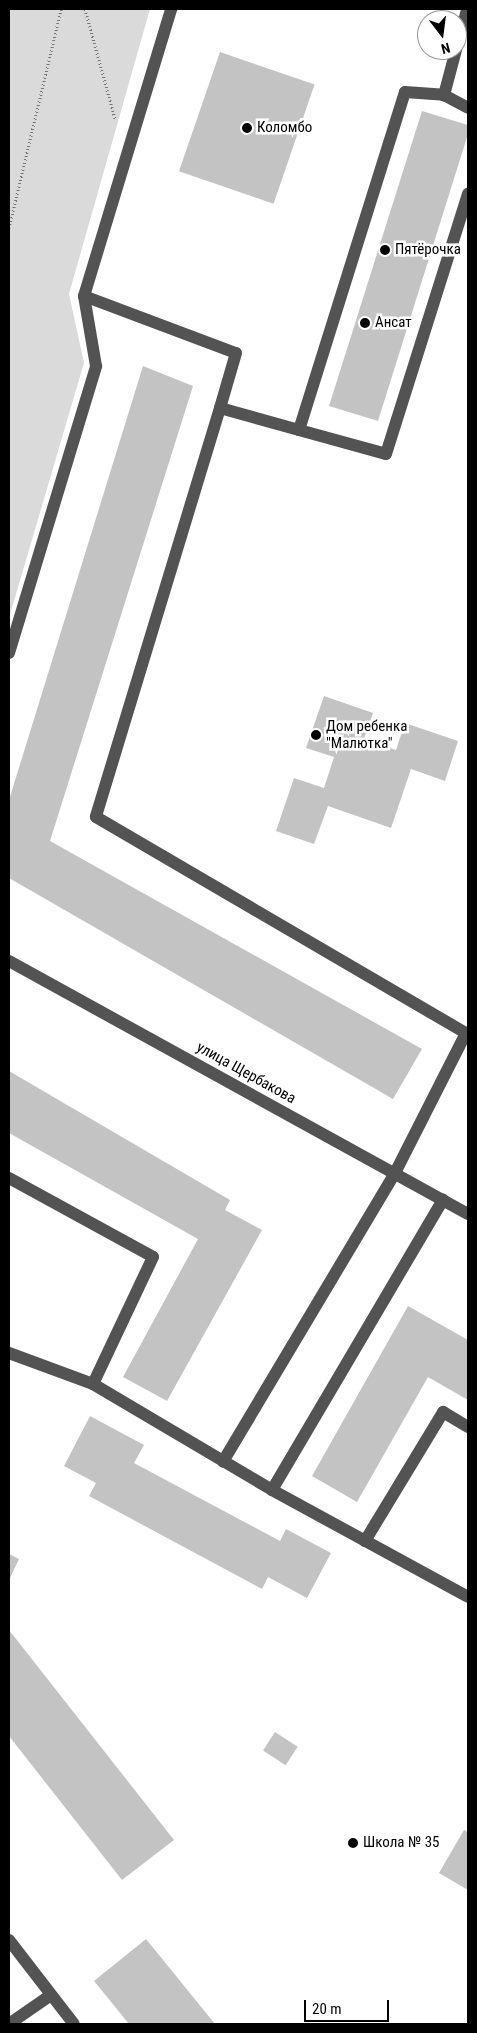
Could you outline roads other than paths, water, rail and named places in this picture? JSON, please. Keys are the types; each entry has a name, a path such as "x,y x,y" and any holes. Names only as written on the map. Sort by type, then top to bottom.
{"street":[{"path":"9,653 96,366 84,296 172,9"},
{"path":"444,95 454,60"},
{"path":"299,430 405,92 444,95 468,108"},
{"path":"220,408 386,454 468,194"},
{"path":"84,296 236,353 96,817 467,1033 395,1173 223,1462"},
{"name":"улица Щербакова","path":"9,961 468,1214"},
{"path":"9,1178 153,1257 94,1384"},
{"path":"272,1490 443,1200"},
{"path":"9,1353 94,1384 272,1490 468,1597"},
{"path":"365,1541 444,1412 468,1427"},
{"path":"9,1940 74,2024"},
{"path":"9,2024 52,1995"}],"place":[{"name":"Коломбо","path":"247,128"},
{"name":"Пятёрочка","path":"385,250"},
{"name":"Ансат","path":"365,323"},
{"name":"Дом ребенка \"Малютка\"","path":"316,735"},
{"name":"Школа № 35","path":"353,1843"}]}
